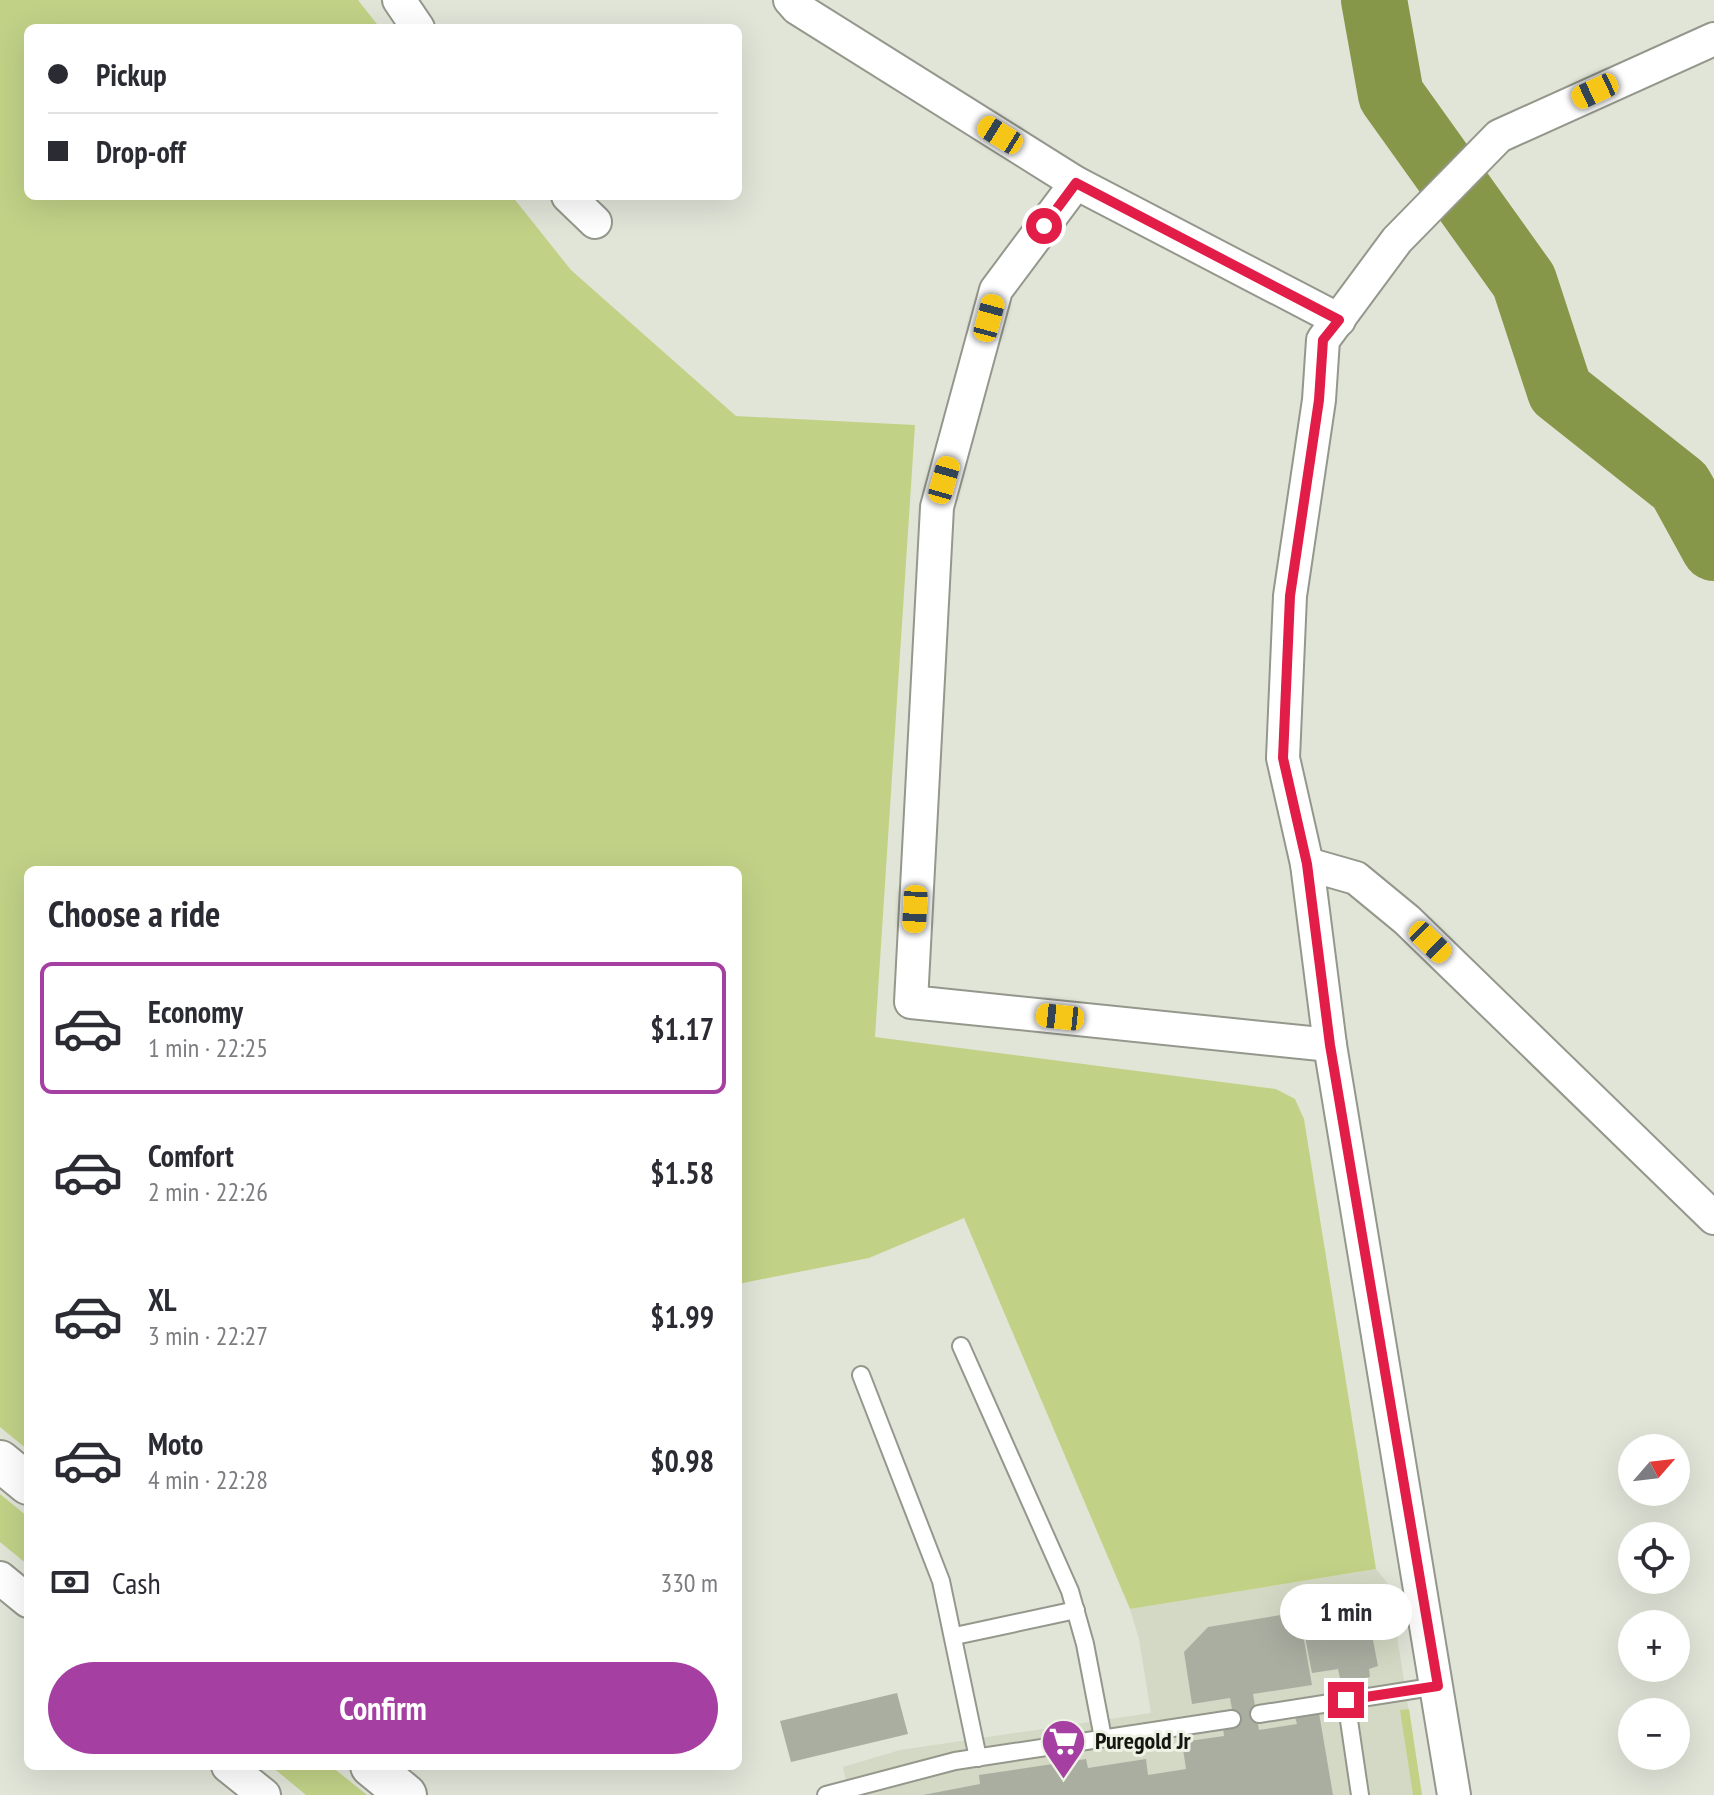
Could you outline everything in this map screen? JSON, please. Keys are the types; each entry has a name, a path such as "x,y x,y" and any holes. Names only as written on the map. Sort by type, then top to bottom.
{"street":[{"path":"399,0 415,24"},
{"path":"790,0 797,8 1076,183 1339,320"},
{"path":"1454,1795 1330,1045 1307,864 1283,758 1290,596 1319,400 1323,340 1397,240 1499,136 1714,40"},
{"path":"1076,183 996,290 937,507 911,1002 1330,1045"},
{"path":"572,200 595,222"},
{"path":"1307,864 1356,878 1407,920 1714,1218"},
{"path":"0,1461 24,1481"},
{"path":"0,1578 24,1598"},
{"path":"233,1770 264,1795"},
{"path":"376,1770 406,1795"}],"lane":[{"path":"961,1346 1059,1563 1076,1610 1103,1738"},
{"path":"861,1375 923,1529 955,1636 978,1758"},
{"path":"955,1636 1076,1610"},
{"path":"1259,1714 1438,1686"},
{"path":"1346,1700 1360,1795"},
{"path":"826,1795 890,1775 978,1758 1232,1719"}],"shaded area":[{"path":"1376,1569 1389,1585 1422,1795 849,1795 843,1767 900,1750 1151,1713 1139,1639 1130,1609"}],"green space":[{"path":"0,0 358,0 377,24 24,24 24,200 515,200 571,270 736,416 915,425 875,1037 1276,1089 1295,1099 1304,1119 1376,1569 1130,1609 964,1218 869,1258 742,1283 742,866 24,866 24,1447 0,1427"},
{"path":"0,1494 24,1514 24,1562 0,1542"},
{"path":"1409,1709 1422,1795 1413,1795 1400,1710"},
{"path":"276,1770 336,1770 367,1795 306,1795"}],"building":[{"path":"1366,1604 1378,1666 1369,1669 1370,1677 1341,1683 1338,1669 1312,1673 1301,1616"},
{"path":"1299,1612 1312,1685 1253,1694 1259,1730 1297,1724 1295,1717 1319,1713 1333,1795 923,1795 980,1784 979,1775 1086,1759 1088,1768 1146,1759 1148,1775 1186,1769 1182,1742 1224,1736 1223,1728 1235,1726 1230,1698 1192,1704 1184,1652 1208,1627"},
{"path":"897,1693 908,1734 791,1762 780,1721"}],"waterway":[{"path":"1374,0 1391,95 1524,281 1560,391 1680,486 1714,548"}],"place":[{"name":"Puregold Jr","path":"1064,1780"}],"route":[{"path":"1044,226 1076,183 1339,320 1323,340 1319,400 1290,596 1283,758 1307,864 1330,1045 1438,1686 1346,1700"}]}
